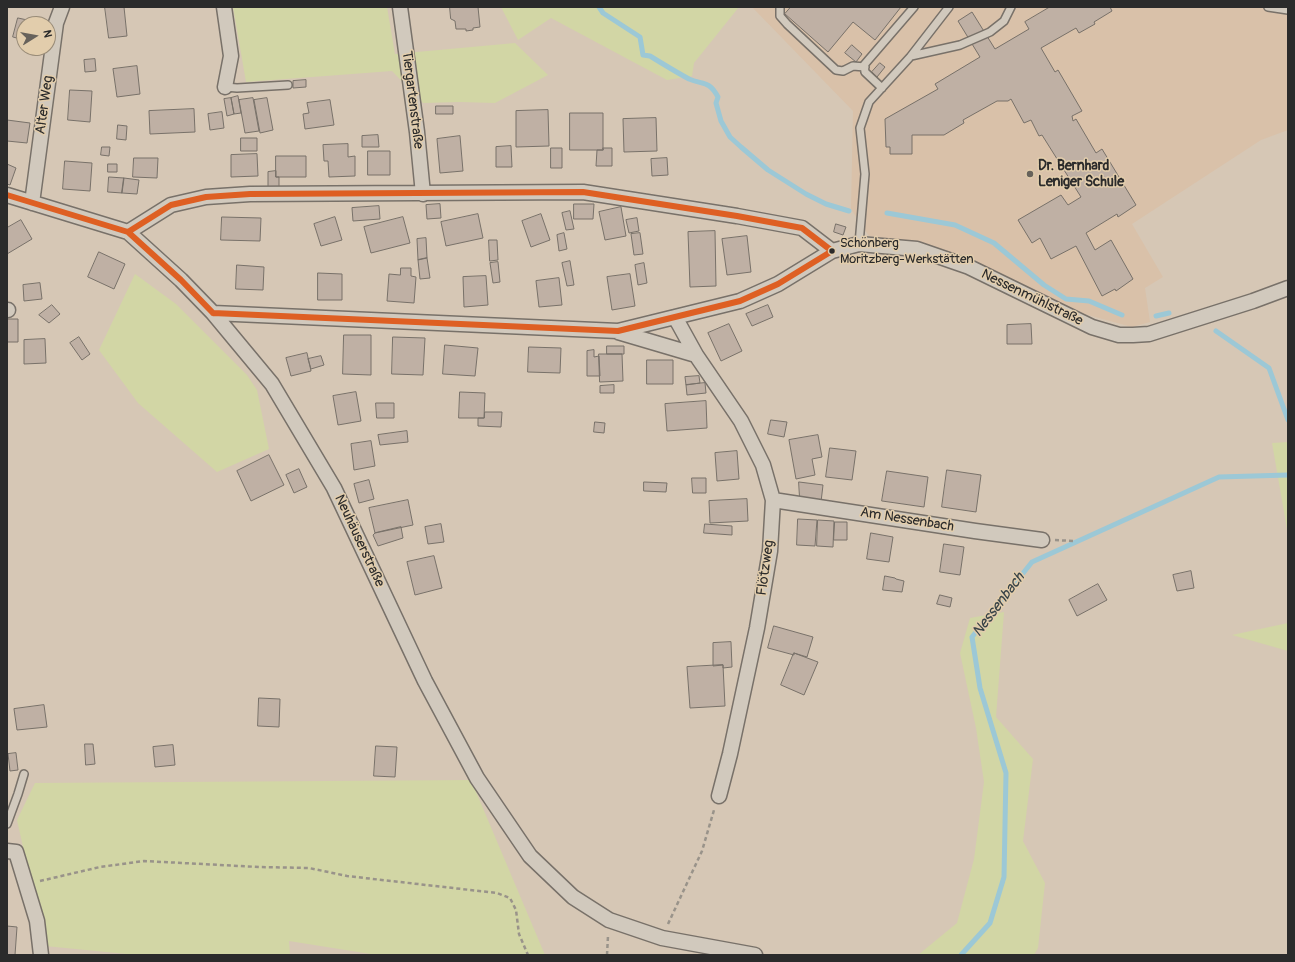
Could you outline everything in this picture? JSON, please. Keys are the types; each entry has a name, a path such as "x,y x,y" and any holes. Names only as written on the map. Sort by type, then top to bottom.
{"street":[{"name":"Alter Weg","path":"32,203 56,23 62,7"},
{"path":"224,7 231,56 225,87"},
{"name":"Tiergartenstraße","path":"400,7 417,132 423,194"},
{"path":"128,232 171,205 206,197 250,194 583,192 616,196 802,228 832,251"},
{"name":"Neuhäuserstraße","path":"7,195 128,232 181,280 214,313 272,384 334,488 425,681 477,778 530,856 573,897 609,920 662,938 755,955"},
{"name":"Nessenmühlstraße","path":"214,313 618,332 740,301 778,284 832,251 859,244 917,249 954,261 1092,327 1120,335 1149,334 1253,301 1288,288"},
{"name":"Flötzweg","path":"675,317 696,355 741,421 763,465 773,500 770,551 757,628 730,754 719,796"},
{"path":"618,332 696,355"},
{"name":"Am Nessenbach","path":"773,500 1042,540"},
{"path":"12,852 26,885 37,921 41,955"}],"lane":[{"path":"780,7 780,16 787,24 836,70 843,71 853,66 865,67"},
{"path":"882,88 865,72 864,65 914,7"},
{"path":"859,244 865,174 860,128 869,102 910,56 949,7"},
{"path":"910,56 960,45 990,32 1004,20 1012,7"},
{"path":"1268,7 1288,10"},
{"path":"225,87 237,88 288,85"},
{"path":"7,824 24,774"}],"path":[{"path":"662,938 702,851 719,796"},
{"path":"26,885 100,867 144,861 309,868 346,876 490,892 510,898 516,910 519,934 528,955"}],"shaded area":[{"name":"Dr. Bernhard Leniger Schule","path":"752,7 1288,7 1288,130 1261,140 1132,224 1163,277 1145,288 1150,322 1132,327 1077,312 998,272 940,250 915,242 869,236 851,209 853,111"}],"green space":[{"path":"233,7 387,7 395,54 515,43 548,75 495,103 423,103 392,71 246,82"},
{"path":"501,7 739,7 694,63 692,76 667,80 551,18 518,40"},
{"path":"135,274 176,304 247,375 257,390 269,449 217,472 138,403 99,350"},
{"path":"1288,442 1288,535 1272,443"},
{"path":"1004,612 996,717 1033,759 1023,841 1045,883 1038,948 1034,955 918,955 957,923 974,859 984,782 976,728 960,653 970,618"},
{"path":"1288,623 1288,651 1232,635"},
{"path":"471,780 545,955 377,955 289,941 290,955 137,955 45,946 17,820 35,783"}],"building":[{"path":"105,7 124,7 127,36 109,38"},
{"path":"450,7 478,7 480,27 466,31 466,29 456,29 455,21 451,19"},
{"path":"791,7 901,7 875,40 853,22 828,52 785,14"},
{"path":"1050,7 1110,7 1112,11 1094,22 1095,24 1079,33 1076,28 1041,48 1055,72 1058,70 1082,111 1072,116 1073,121 1076,119 1096,153 1102,149 1136,205 1118,217 1117,214 1086,233 1095,250 1111,240 1133,279 1116,291 1115,289 1102,296 1076,246 1051,259 1040,238 1032,243 1018,220 1061,195 1068,205 1081,197 1042,135 1039,136 1031,120 1024,123 1011,99 1008,101 997,101 963,120 964,123 944,135 912,135 912,154 890,154 890,147 886,147 885,119 938,89 935,84 980,57 958,21 972,12 995,49 1029,29 1025,22"},
{"path":"16,26 16,38 13,37"},
{"path":"852,45 862,54 856,62 845,53"},
{"path":"95,59 96,71 85,72 84,60"},
{"path":"880,63 885,67 877,77 872,72"},
{"path":"137,66 140,94 117,97 113,69"},
{"path":"306,80 306,87 293,88 293,81"},
{"path":"70,90 92,91 90,122 68,120"},
{"path":"238,96 241,113 234,114 231,98"},
{"path":"231,98 234,114 227,116 224,99"},
{"path":"253,98 259,131 245,133 239,100"},
{"path":"267,98 273,130 260,133 254,100"},
{"path":"330,100 334,125 305,129 303,114 309,113 307,103"},
{"path":"436,106 453,106 453,114 436,114"},
{"path":"194,109 195,132 150,134 149,111"},
{"path":"548,110 549,146 516,147 516,111"},
{"path":"222,112 224,128 210,130 208,114"},
{"path":"570,113 603,113 603,150 570,150"},
{"path":"656,118 657,151 624,152 623,119"},
{"path":"7,120 30,123 27,143 7,141"},
{"path":"118,125 127,126 126,140 117,139"},
{"path":"378,135 379,147 362,147 362,136"},
{"path":"460,136 463,171 440,173 437,139"},
{"path":"241,138 257,138 257,151 241,151"},
{"path":"348,144 348,157 355,156 355,176 329,177 328,161 324,161 323,145"},
{"path":"511,146 512,167 496,167 496,147"},
{"path":"102,147 110,147 109,156 101,155"},
{"path":"551,148 562,148 562,168 551,168"},
{"path":"603,148 612,148 612,166 596,166 597,150 603,150"},
{"path":"368,151 390,151 390,175 368,175"},
{"path":"257,154 258,176 231,177 231,155"},
{"path":"276,156 306,156 306,177 276,177"},
{"path":"134,158 158,158 157,178 133,177"},
{"path":"667,158 668,175 652,176 651,159"},
{"path":"65,161 92,163 90,191 63,189"},
{"path":"7,164 16,168 10,185 7,184"},
{"path":"108,164 117,164 117,172 108,172"},
{"path":"276,171 276,177 279,177 279,188 268,188 268,172"},
{"path":"109,177 124,178 122,193 108,192"},
{"path":"124,178 139,180 137,194 122,193"},
{"path":"440,204 441,218 427,219 426,205"},
{"path":"574,204 594,204 593,219 574,219"},
{"path":"379,206 380,219 353,221 352,208"},
{"path":"621,207 626,236 605,240 599,212"},
{"path":"570,211 574,229 566,230 562,213"},
{"path":"478,214 483,238 446,246 441,222"},
{"path":"541,214 550,240 531,247 522,221"},
{"path":"222,217 261,218 260,241 221,240"},
{"path":"335,217 342,240 321,246 314,224"},
{"path":"403,217 410,243 371,253 364,227"},
{"path":"637,218 639,231 629,233 626,220"},
{"path":"21,220 32,239 7,254 7,228"},
{"path":"836,224 846,227 843,235 834,232"},
{"path":"715,231 716,286 690,287 688,232"},
{"path":"564,233 567,249 559,251 557,235"},
{"path":"640,233 643,254 634,255 631,234"},
{"path":"747,236 751,272 727,275 722,239"},
{"path":"426,238 427,258 418,260 417,239"},
{"path":"489,240 497,240 498,260 490,261"},
{"path":"99,252 125,264 114,289 88,277"},
{"path":"427,258 430,278 420,279 418,260"},
{"path":"570,261 574,285 567,286 562,263"},
{"path":"498,262 500,282 493,283 490,263"},
{"path":"644,263 647,283 638,285 635,265"},
{"path":"237,265 264,267 263,290 236,289"},
{"path":"401,268 411,268 411,276 416,277 414,303 387,301 389,274 400,275"},
{"path":"318,273 342,274 342,300 318,300"},
{"path":"630,274 635,306 612,310 607,277"},
{"path":"486,276 488,305 464,307 463,277"},
{"path":"559,278 562,305 539,307 536,281"},
{"path":"40,283 42,299 24,301 23,285"},
{"path":"52,305 60,314 49,323 39,315"},
{"path":"768,305 773,317 752,326 746,314"},
{"path":"7,319 18,319 18,342 7,342"},
{"path":"729,324 742,351 721,361 708,333"},
{"path":"1031,324 1032,344 1007,344 1007,325"},
{"path":"344,335 371,335 371,375 343,374"},
{"path":"79,337 90,354 82,360 70,343"},
{"path":"393,337 425,338 423,375 392,374"},
{"path":"45,339 46,363 24,364 24,340"},
{"path":"445,345 478,348 475,376 443,374"},
{"path":"607,346 624,346 624,354 607,354"},
{"path":"529,347 561,348 560,373 528,372"},
{"path":"594,350 594,357 599,356 600,376 587,376 587,351"},
{"path":"307,353 311,371 291,376 286,358"},
{"path":"599,354 622,354 623,381 600,382"},
{"path":"321,356 324,365 311,369 308,359"},
{"path":"647,360 673,360 673,384 647,384"},
{"path":"699,376 700,383 686,385 685,377"},
{"path":"705,383 706,393 687,395 686,385"},
{"path":"614,385 614,393 600,393 600,386"},
{"path":"356,392 361,421 338,425 333,396"},
{"path":"460,392 485,393 484,418 459,418"},
{"path":"706,401 707,428 667,431 665,404"},
{"path":"376,403 394,403 394,418 377,418"},
{"path":"485,412 502,412 501,427 478,426 478,418 484,418"},
{"path":"771,420 787,422 784,437 768,434"},
{"path":"595,422 605,423 604,433 594,432"},
{"path":"407,431 408,442 380,445 378,435"},
{"path":"818,435 822,457 812,459 815,475 796,479 789,440"},
{"path":"371,441 375,466 354,470 351,444"},
{"path":"830,448 856,451 852,480 826,477"},
{"path":"737,451 739,479 717,481 715,453"},
{"path":"269,455 284,485 251,501 237,471"},
{"path":"299,469 307,487 294,493 286,475"},
{"path":"947,470 981,475 976,512 942,507"},
{"path":"887,471 928,477 924,507 882,501"},
{"path":"692,478 706,478 706,493 693,493"},
{"path":"369,480 374,499 359,503 354,484"},
{"path":"644,482 667,483 666,492 644,491"},
{"path":"799,482 823,485 821,502 800,499"},
{"path":"747,499 748,521 710,523 709,501"},
{"path":"408,500 413,525 375,533 369,508"},
{"path":"798,519 817,520 815,546 797,545"},
{"path":"818,520 834,521 833,547 817,546"},
{"path":"835,522 847,522 847,540 834,540"},
{"path":"441,524 444,542 428,544 425,527"},
{"path":"705,524 732,526 732,535 704,533"},
{"path":"401,527 403,538 378,546 373,535 375,533"},
{"path":"871,533 893,537 889,562 867,559"},
{"path":"944,544 964,547 960,575 940,572"},
{"path":"434,556 442,588 415,595 407,562"},
{"path":"1191,571 1194,588 1177,591 1173,575"},
{"path":"885,576 904,581 902,592 883,590"},
{"path":"1098,584 1107,600 1077,616 1069,600"},
{"path":"940,595 952,598 950,607 937,604"},
{"path":"774,626 813,637 807,657 768,648"},
{"path":"731,642 732,667 723,668 723,665 713,666 713,643"},
{"path":"794,653 818,662 804,695 781,685"},
{"path":"723,665 725,706 690,708 687,667"},
{"path":"259,698 280,699 279,727 258,726"},
{"path":"44,705 47,727 17,730 14,709"},
{"path":"85,744 93,744 95,764 86,765"},
{"path":"173,745 175,765 155,767 153,747"},
{"path":"376,746 397,747 395,777 374,776"},
{"path":"16,753 18,770 10,771 8,754"},
{"path":"7,926 17,927 15,955 7,955"}],"waterway":[{"path":"599,7 603,13 640,37 643,55 650,56 689,79 709,85 718,97 716,103 721,121 730,137 768,170 806,194 826,204 849,211"},
{"path":"887,213 955,225 994,243 1044,285 1066,299 1089,301 1122,315"},
{"path":"1156,316 1169,313"},
{"path":"1216,331 1269,368 1288,420"},
{"name":"Nessenbach","path":"961,955 990,923 1004,877 1006,773 980,688 972,637 1032,562 1219,477 1288,475"}],"transit line":[{"path":"128,232 171,205 206,197 250,194 583,192 737,216 802,228 832,251"},
{"path":"7,195 128,232 181,280 213,313"},
{"path":"213,313 618,331 740,301 778,284 832,251"}],"place":[{"name":"Dr. Bernhard Leniger Schule","path":"1030,174"},
{"name":"Schönberg Moritzberg-Werkstätten","path":"832,251"}]}
